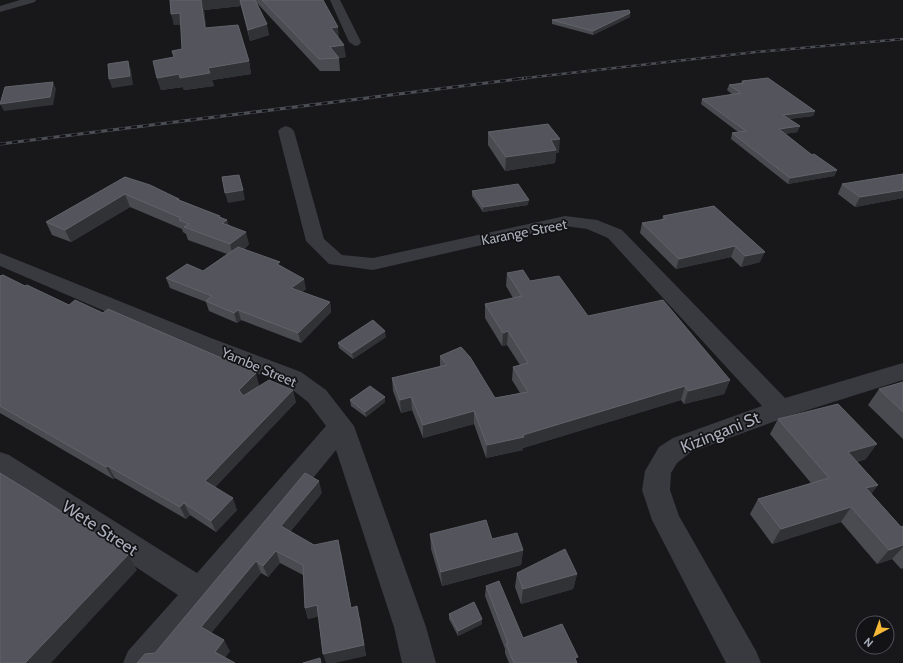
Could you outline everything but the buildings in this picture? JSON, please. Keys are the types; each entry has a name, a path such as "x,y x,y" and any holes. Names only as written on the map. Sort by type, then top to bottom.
{"street":[{"path":"0,9 31,0"},
{"path":"335,0 355,42"},
{"name":"Karange Street","path":"286,130 314,241 336,260 373,264 565,221 591,224 615,234 780,408"},
{"name":"Yambe Street","path":"0,259 203,344 293,378 317,396 341,426 397,589 419,663"},
{"name":"Kizingani St","path":"744,663 666,520 656,490 658,471 668,455 682,445 780,408 903,370"},
{"path":"140,663 341,426"},
{"name":"Wete Street","path":"0,463 200,592"}],"railway":[{"path":"517,79 756,52 903,39"},
{"path":"0,144 526,78"}]}
